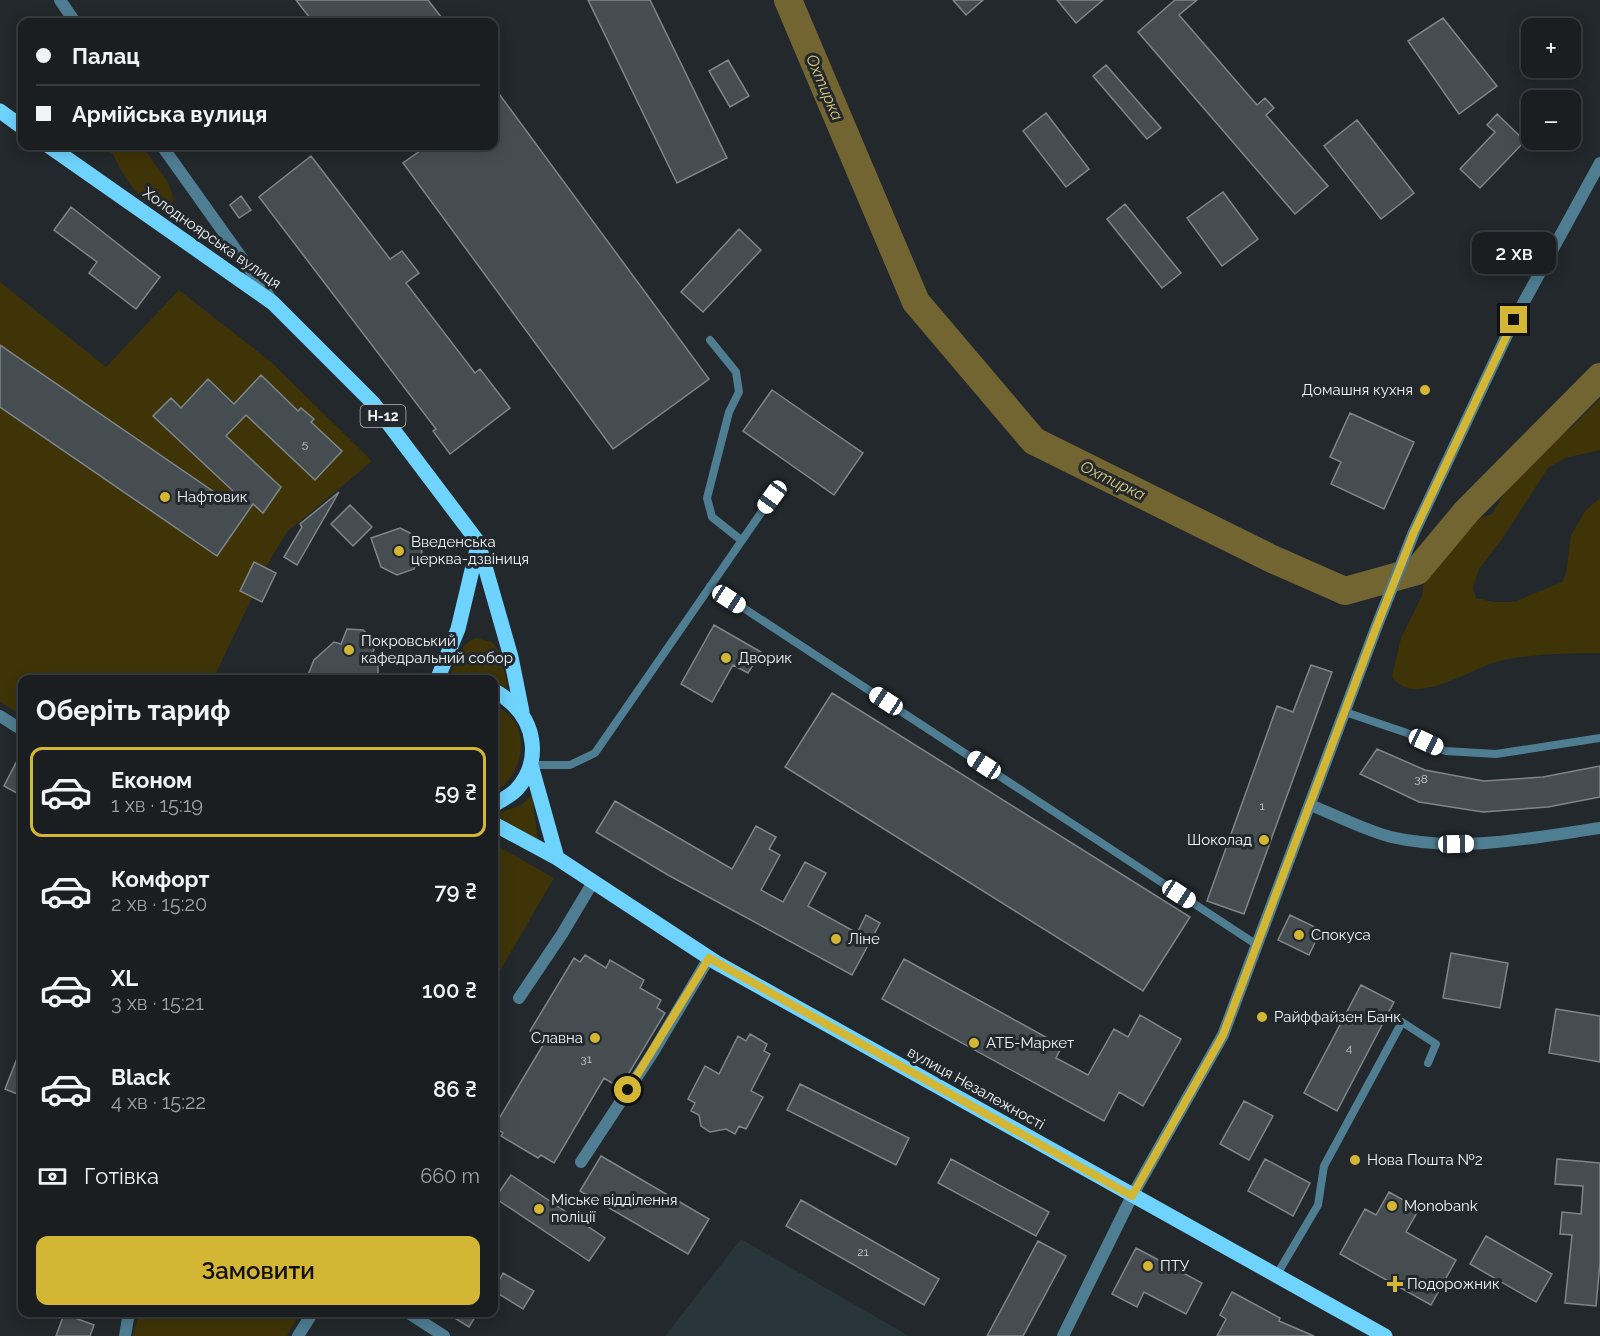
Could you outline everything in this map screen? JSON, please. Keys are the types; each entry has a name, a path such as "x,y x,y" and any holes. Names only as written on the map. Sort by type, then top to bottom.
{"main road":[{"path":"0,111 18,124"},
{"name":"Холодноярська вулиця","path":"55,150 273,303 373,403 478,542"},
{"path":"439,675 458,629 478,542"},
{"name":"Н-12","path":"478,542 511,657 522,712 533,737 531,765 557,858"},
{"name":"Н-12","path":"498,693 522,712"},
{"name":"Н-12","path":"498,802 517,790 531,765"},
{"name":"вулиця Незалежності","path":"498,826 557,858 709,958 1276,1277 1368,1332 1385,1336"}],"street":[{"path":"60,0 72,18"},
{"path":"165,150 273,303"},
{"path":"1063,1336 1132,1196 1223,1035 1414,532 1514,320 1600,163"},
{"path":"0,716 18,727"},
{"path":"1310,805 1389,836 1434,844 1501,843 1600,828"},
{"path":"519,998 593,882"},
{"path":"581,1162 652,1054 709,958"},
{"path":"125,1336 128,1317"},
{"path":"298,1336 309,1317"},
{"path":"415,1317 444,1336"}],"lane":[{"path":"710,340 736,372 739,392 729,412 707,498 712,517 741,540"},
{"path":"531,765 570,765 595,753 772,497"},
{"path":"710,586 1257,945"},
{"path":"1345,712 1407,733 1445,751 1496,754 1600,738"},
{"path":"1276,1277 1318,1206 1324,1166 1402,1022 1437,1044 1428,1063"}],"shaded area":[{"path":"104,150 145,150 168,182 174,200 169,207 150,203 142,197 128,181 113,154"},
{"name":"Нафтовик","path":"0,282 106,367 179,290 271,362 372,461 287,532 266,567 276,573 262,602 252,598 215,675 18,675 18,713 0,702"},
{"path":"1600,399 1600,450 1565,458 1548,468 1502,539 1479,569 1473,588 1476,598 1494,602 1514,602 1562,582 1566,574 1571,535 1586,510 1600,498 1600,653 1551,654 1515,658 1491,664 1429,688 1414,689 1401,686 1392,676 1401,638 1422,596 1428,550 1452,507 1472,521 1492,514 1507,489 1548,443 1572,427"},
{"path":"476,638 492,642 499,651 508,685 506,688 498,685 498,675 451,675 458,654 471,640"},
{"path":"498,707 507,713 515,723 520,735 519,761 505,784 498,790"},
{"path":"532,795 538,841 498,817 498,814 521,805"},
{"path":"498,846 554,878 498,974"},
{"path":"741,1239 909,1336 665,1336"},
{"path":"138,1317 298,1317 287,1336 133,1336"}],"building":[{"path":"296,0 428,0 442,18 310,18"},
{"path":"588,0 650,0 727,158 677,183"},
{"path":"953,0 983,0 966,15"},
{"path":"1057,0 1103,0 1076,23"},
{"path":"1175,0 1197,0 1179,15 1257,105 1265,98 1274,108 1266,115 1328,186 1295,214 1138,32"},
{"path":"1443,18 1497,86 1459,114 1408,41"},
{"path":"728,60 749,96 730,107 709,71"},
{"path":"1106,65 1161,128 1147,139 1093,76"},
{"path":"498,92 709,379 613,449 403,163 421,150 498,150"},
{"path":"1046,113 1089,169 1066,187 1023,131"},
{"path":"1497,114 1521,137 1521,145 1480,188 1460,169 1495,132 1487,125"},
{"path":"1357,120 1414,193 1381,219 1324,146"},
{"path":"311,156 390,259 402,251 419,273 406,283 475,373 480,369 510,408 450,454 433,431 436,429 259,197"},
{"path":"1223,192 1258,239 1222,266 1187,218"},
{"path":"241,196 251,210 239,218 230,205"},
{"path":"1125,204 1181,273 1162,288 1107,219"},
{"path":"71,207 160,277 136,309 89,273 97,262 54,230"},
{"path":"739,229 761,250 703,312 681,292"},
{"path":"0,345 226,500 233,491 153,416 171,398 181,408 208,379 234,404 261,375 298,411 301,408 314,419 311,422 342,451 315,480 246,415 226,436 281,487 263,513 253,504 217,556 0,407"},
{"path":"772,390 863,453 834,495 743,431"},
{"path":"1350,413 1414,442 1384,509 1331,484 1341,462 1330,457"},
{"path":"339,492 297,565 284,557 302,527 300,524"},
{"path":"350,505 372,527 353,546 331,524"},
{"name":"Введенська церква-дзвіниця","path":"400,528 416,536 422,552 414,569 397,575 381,567 371,538"},
{"path":"254,562 276,573 262,602 240,591"},
{"name":"Дворик","path":"714,625 761,652 748,673 733,665 712,702 681,684"},
{"name":"Покровський кафедральний собор","path":"347,629 363,630 377,642 371,657 378,661 378,675 308,675 314,660 334,642 341,644"},
{"path":"1311,665 1332,672 1244,914 1207,901 1277,706 1293,712"},
{"path":"832,693 1190,917 1143,991 785,767"},
{"path":"1377,749 1425,770 1484,781 1543,777 1600,766 1600,797 1548,807 1483,812 1419,802 1360,774"},
{"path":"18,759 18,794 4,786"},
{"path":"615,801 732,869 756,826 776,837 769,849 780,855 761,890 783,902 805,862 826,873 808,906 857,933 866,915 880,923 852,975 668,875 596,832"},
{"name":"Спокуса","path":"1290,915 1321,930 1309,955 1278,940"},
{"path":"1451,953 1508,963 1500,1008 1443,998"},
{"path":"585,955 606,968 610,960 644,980 640,988 661,1000 657,1008 665,1013 620,1088 604,1078 554,1163 541,1155 538,1158 501,1136 503,1133 498,1130 498,1120 546,1040 530,1031 574,958 580,962"},
{"path":"904,959 1062,1046 1056,1058 1088,1075 1114,1029 1128,1037 1140,1015 1181,1039 1143,1106 1119,1092 1104,1121 882,999"},
{"path":"1361,985 1394,1002 1337,1111 1304,1093"},
{"path":"1556,1009 1600,1016 1600,1062 1549,1053"},
{"path":"750,1034 767,1044 764,1051 770,1054 751,1091 763,1097 746,1129 739,1126 735,1134 726,1129 710,1132 701,1126 699,1115 691,1111 695,1103 688,1099 705,1066 719,1074 738,1036 746,1041"},
{"path":"18,1056 18,1094 5,1089"},
{"path":"800,1084 909,1138 896,1165 787,1110"},
{"path":"1244,1101 1273,1116 1249,1160 1220,1144"},
{"path":"601,1156 709,1219 688,1254 580,1191"},
{"path":"951,1159 1049,1212 1036,1236 938,1183"},
{"path":"1265,1159 1310,1183 1293,1216 1248,1191"},
{"path":"1557,1159 1600,1163 1600,1263 1596,1306 1565,1303 1572,1235 1560,1234 1562,1212 1581,1214 1583,1186 1555,1184"},
{"path":"511,1175 605,1238 589,1261 498,1200 498,1194"},
{"path":"1389,1192 1419,1209 1406,1232 1456,1260 1431,1305 1340,1254 1365,1209 1376,1215"},
{"path":"801,1200 939,1279 924,1305 786,1226"},
{"path":"1486,1236 1552,1274 1536,1302 1470,1264"},
{"path":"1038,1241 1066,1256 1023,1336 987,1336"},
{"name":"ПТУ","path":"1136,1248 1202,1283 1186,1314 1144,1292 1137,1307 1112,1294"},
{"path":"503,1273 534,1291 523,1309 498,1293 498,1283"},
{"path":"1232,1292 1280,1318 1279,1321 1314,1336 1217,1336 1226,1319 1220,1315"},
{"path":"63,1317 72,1317 94,1325 90,1336 56,1336"},
{"path":"453,1317 475,1317 469,1327"}],"waterway":[{"name":"Охтирка","path":"788,0 916,302 1034,441 1270,558 1345,591 1417,571 1467,511 1600,377"}],"place":[{"name":"Домашня кухня","path":"1425,390"},
{"name":"Нафтовик","path":"165,497"},
{"name":"Введенська церква-дзвіниця","path":"399,551"},
{"name":"Покровський кафедральний собор","path":"349,650"},
{"name":"Дворик","path":"726,658"},
{"name":"Шоколад","path":"1264,840"},
{"name":"Спокуса","path":"1299,935"},
{"name":"Ліне","path":"836,939"},
{"name":"Райффайзен Банк","path":"1262,1017"},
{"name":"Славна","path":"595,1038"},
{"name":"АТБ-Маркет","path":"974,1043"},
{"name":"Нова Пошта №2","path":"1355,1160"},
{"name":"Monobank","path":"1392,1206"},
{"name":"Міське відділення поліції","path":"539,1209"},
{"name":"ПТУ","path":"1148,1266"},
{"name":"Подорожник","path":"1395,1284"}],"route":[{"path":"628,1090 709,958 1132,1196 1223,1035 1414,532 1514,320"}]}
